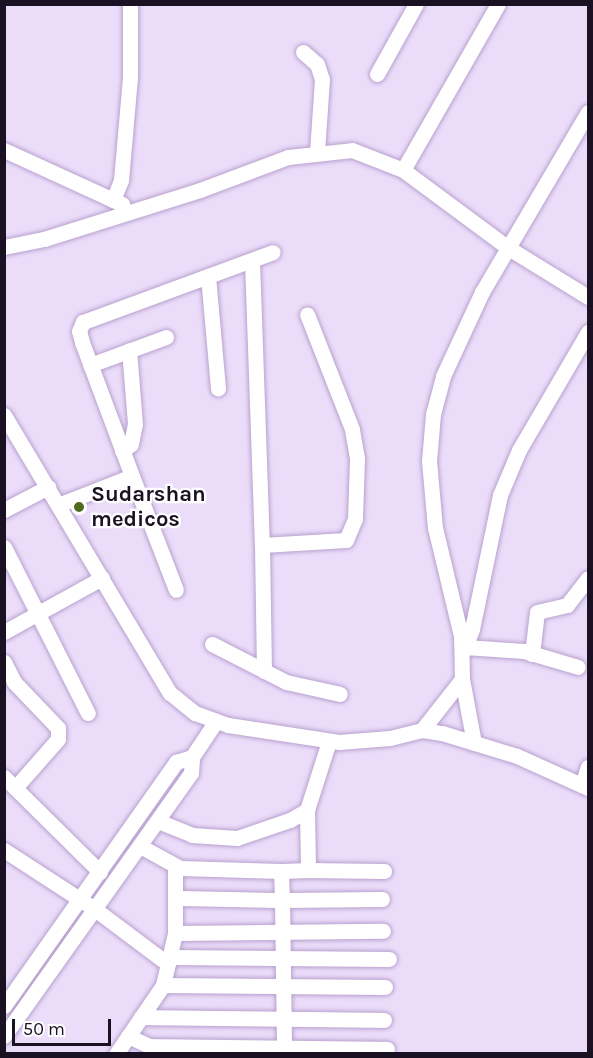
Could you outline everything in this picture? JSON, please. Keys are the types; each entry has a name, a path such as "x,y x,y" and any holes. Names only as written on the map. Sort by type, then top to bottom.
{"street":[{"path":"113,200 121,180 130,4"},
{"path":"377,74 416,4"},
{"path":"403,170 498,4"},
{"path":"303,52 317,64 322,79 317,152"},
{"path":"464,651 435,528 429,461 434,414 448,366 507,247 588,112"},
{"path":"4,150 136,211"},
{"path":"4,248 44,239 136,211 288,157 317,152 352,150 403,170 507,247 588,297"},
{"path":"176,590 79,332 83,322 273,252"},
{"path":"252,261 264,671"},
{"path":"208,276 218,389"},
{"path":"262,545 346,540 354,519 357,458 351,429 307,314"},
{"path":"474,743 462,679 464,651 500,495 519,450 588,332"},
{"path":"90,364 166,337"},
{"path":"122,451 131,444 135,424 129,350"},
{"path":"4,415 170,693 195,712 216,721 329,741 390,738 423,730 517,756 585,787 588,767"},
{"path":"58,505 132,476"},
{"path":"4,510 48,487"},
{"path":"4,547 88,713"},
{"path":"4,632 102,578"},
{"path":"532,654 537,612 567,604 588,578"},
{"path":"212,644 286,682 340,694"},
{"path":"464,651 532,654 578,667"},
{"path":"4,662 9,686 58,728 58,739 10,782 100,872"},
{"path":"423,730 462,679"},
{"path":"4,1036 96,910 191,773 192,757 216,721"},
{"path":"308,870 307,810 329,741"},
{"path":"4,1006 176,762 192,757"},
{"path":"158,821 192,834 237,838 307,810"},
{"path":"140,846 175,866 281,871 384,871"},
{"path":"4,850 169,961 389,959"},
{"path":"116,1053 163,985 175,933 175,866"},
{"path":"281,871 281,985 284,1049"},
{"path":"175,898 382,899"},
{"path":"175,933 383,931"},
{"path":"163,985 385,987"},
{"path":"141,1017 384,1020"},
{"path":"128,1036 149,1046 387,1049"}],"place":[{"name":"Sudarshan medicos","path":"79,507"}]}
